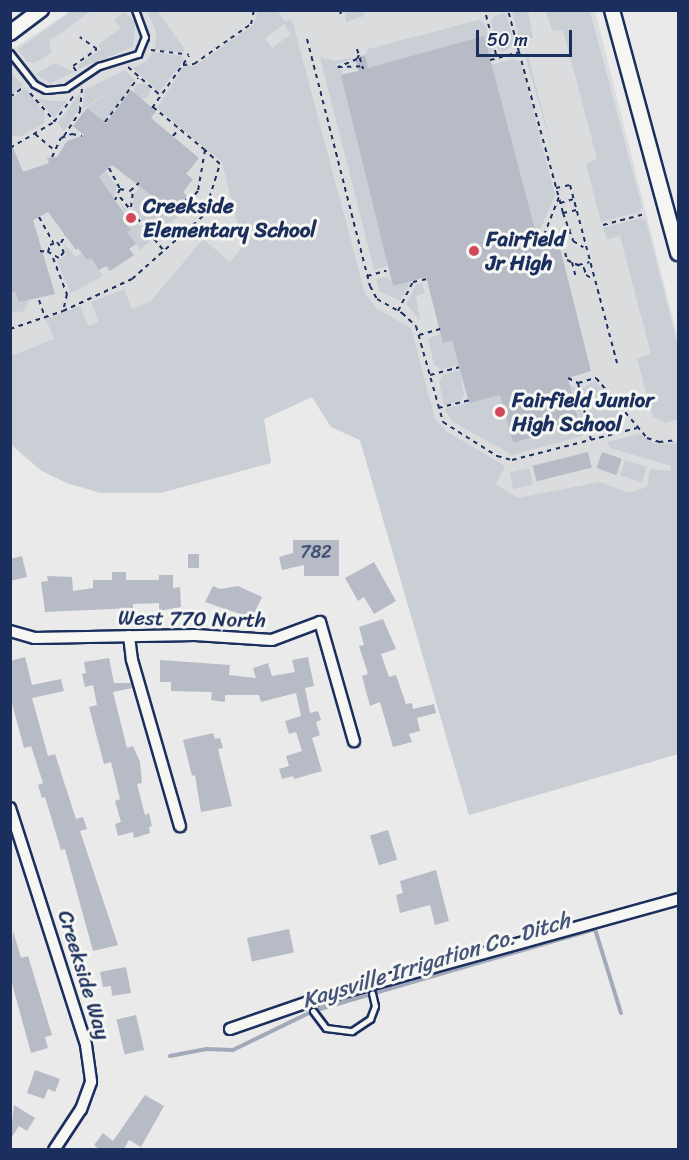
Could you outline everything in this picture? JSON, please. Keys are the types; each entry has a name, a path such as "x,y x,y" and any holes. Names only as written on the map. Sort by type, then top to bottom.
{"street":[{"path":"10,33 41,10"},
{"path":"612,10 678,252"},
{"name":"West 770 North","path":"10,631 34,638 195,635 272,640 320,622 354,741"},
{"path":"129,636 132,660 180,826"},
{"name":"Creekside Way","path":"10,808 86,1045 91,1082 81,1109 54,1149"},
{"path":"230,1029 311,1001 678,899"}],"lane":[{"path":"10,53 34,84 46,90 66,88 99,66 138,54 146,37 135,10"},
{"path":"313,1011 326,1028 352,1031 370,1019 375,1006 372,993"}],"path":[{"path":"183,65 194,64 251,24 254,10"},
{"path":"508,10 563,213 573,241 583,247"},
{"path":"486,15 497,58"},
{"path":"76,71 73,66 97,49 80,37"},
{"path":"307,39 367,276 377,299 412,321 419,335 438,408 447,425 506,460 637,428"},
{"path":"146,58 152,45"},
{"path":"357,49 359,55 362,68 338,67 357,59 359,55"},
{"path":"10,329 46,318 132,279 204,214 220,164 153,108 189,56 151,50"},
{"path":"490,60 519,52"},
{"path":"120,68 136,65"},
{"path":"128,67 161,96"},
{"path":"18,78 54,122"},
{"path":"105,122 138,78"},
{"path":"10,140 12,147 54,122 86,85"},
{"path":"10,97 25,87"},
{"path":"52,157 53,150 80,111 82,88"},
{"path":"174,136 179,129"},
{"path":"35,134 53,150"},
{"path":"64,136 82,136"},
{"path":"188,202 198,190 205,150"},
{"path":"109,168 120,189 120,197 164,251"},
{"path":"132,213 133,190 139,183"},
{"path":"556,188 570,184 583,247 595,279 617,363"},
{"path":"120,189 133,190"},
{"path":"115,200 120,197"},
{"path":"544,235 559,197"},
{"path":"185,199 204,214"},
{"path":"560,203 574,199"},
{"path":"563,213 577,210"},
{"path":"603,225 645,214"},
{"path":"39,217 53,242"},
{"path":"570,229 563,244 567,260 578,265 595,279"},
{"path":"52,258 63,256 61,243 65,235"},
{"path":"53,242 61,243"},
{"path":"48,252 53,242"},
{"path":"40,251 48,252 52,258 67,294 63,311"},
{"path":"572,262 576,278"},
{"path":"578,265 590,262"},
{"path":"367,276 386,271"},
{"path":"398,311 414,282 427,279"},
{"path":"39,300 46,318"},
{"path":"419,335 440,329"},
{"path":"430,375 459,367"},
{"path":"568,378 578,383 596,378 637,428 652,440 678,440"},
{"path":"578,383 591,440"},
{"path":"438,408 469,400"}],"shaded area":[{"path":"345,10 363,11 364,16 346,22"},
{"name":"Fairfield Junior High School","path":"70,11 595,11 678,339 678,754 469,815 360,440 331,427 312,397 264,419 271,463 160,493 101,493 67,483 42,471 10,444 10,51"},
{"path":"72,11 91,11 49,41 51,52 44,58 34,63 27,61 18,50"},
{"path":"147,11 157,11 184,48 183,53 155,49 156,32"},
{"path":"258,11 277,11 286,22 290,19 293,23 365,294 377,309 411,328 435,419 446,431 505,466 496,484 518,498 600,482 629,493 647,487 650,469 670,471 671,466 610,448 607,442 639,434 656,444 678,443 678,754 469,815 360,440 331,427 312,397 264,419 271,463 160,493 101,493 67,483 42,471 11,444 11,356 54,339 46,319 80,306 88,326 99,322 91,302 124,289 132,309 150,302 203,239 230,262 243,246 222,162 157,108 184,66 195,66 253,25","holes":["284,24 291,34 272,48 265,38"]},
{"path":"512,11 528,11 533,38 519,37"},
{"path":"546,11 590,11 642,207 639,212 601,222 586,164 597,159 563,30 552,31"},
{"path":"125,12 135,22 133,47 78,69 78,65 101,49 98,45 121,28 114,20"},
{"path":"505,13 515,43 504,52 498,50 491,21 494,16"},
{"path":"479,20 485,24 493,50 489,56 483,37 368,68 365,55 368,49"},
{"path":"153,52 182,56 184,60 159,92 133,68 145,62"},
{"path":"527,52 556,162 525,55"},
{"path":"320,57 334,61 354,58 335,65 341,70 390,265 374,270"},
{"path":"514,59 521,63 555,195 537,237 491,65"},
{"path":"55,63 74,72 51,83 35,74"},
{"path":"125,70 136,81 105,122 87,108 116,86 83,109 84,90"},
{"path":"10,71 23,86 11,95 10,95"},
{"path":"139,83 145,83 150,91 148,97 139,99 134,94 134,88"},
{"path":"25,88 45,113 44,123 20,137 11,135 11,99"},
{"path":"80,93 79,109 64,131 58,123"},
{"path":"38,99 54,101 67,101 54,118"},
{"path":"105,171 117,186 114,199 99,177"},
{"path":"141,185 178,216 156,236 134,211 133,196"},
{"path":"119,201 149,237 150,241 140,250 127,232 131,230 122,218 126,215"},
{"path":"641,218 646,221 678,346 678,419 665,423 653,417 637,359 651,354 620,236 607,239 603,228"},
{"path":"64,243 75,257 82,253 87,260 91,258 103,276 71,293 57,261 66,255"},
{"path":"384,277 391,280 393,286 411,281 400,301 380,291 376,279"},
{"path":"422,283 425,293 416,296 420,320 406,304 416,285"},
{"path":"15,292 19,302 30,298 24,311 11,313 11,294"},
{"path":"441,334 443,342 452,340 459,365 441,369 434,364 428,338"},
{"path":"460,370 464,395 461,400 444,405 439,381 444,374"},
{"path":"595,381 618,409 621,421 617,428 597,432 591,428 581,389"},
{"path":"569,384 576,388 586,429 582,436 512,455 452,421 445,409 500,395 513,443 579,424"},
{"path":"625,460 647,467 642,482 620,475"},
{"path":"529,468 533,485 513,489 510,472"}],"building":[{"name":"Fairfield Jr High","path":"484,36 537,237 556,232 591,371 568,378 579,424 513,443 500,395 469,403 452,340 443,343 426,277 393,286 341,75 358,71 355,58 365,55 368,68"},
{"name":"Creekside Elementary School","path":"131,90 156,111 151,118 199,158 186,174 193,179 183,192 187,196 173,212 112,165 99,177 126,216 122,218 131,230 127,232 136,244 129,249 134,255 110,271 106,266 99,270 91,258 87,260 78,248 76,250 48,212 33,220 55,294 19,302 15,292 10,294 10,140 23,172 49,163 47,158 57,157 67,141 84,135 73,126 87,108 106,123"},
{"path":"588,452 592,468 537,481 533,466"},
{"path":"602,452 622,459 616,475 596,468"},
{"path":"293,540 339,540 339,576 304,576 304,565 282,570 279,557 293,553"},
{"path":"188,554 199,554 199,568 188,568"},
{"path":"22,556 27,577 10,581 10,559"},
{"path":"374,562 396,601 374,614 364,597 358,601 345,578"},
{"path":"112,572 126,572 126,580 159,580 159,575 173,575 173,588 180,587 181,607 159,611 159,603 133,604 133,608 45,612 41,582 48,581 47,576 72,577 73,591 93,588 93,580 112,580"},
{"path":"213,586 220,589 238,586 262,597 252,618 205,602"},
{"path":"383,619 396,649 381,654 389,677 396,675 406,704 412,703 413,709 434,704 436,713 417,718 420,731 409,734 412,742 393,747 380,702 370,706 362,676 368,674 359,646 364,645 359,627"},
{"path":"25,657 32,685 61,679 64,691 32,698 48,756 55,754 76,819 83,817 87,829 80,831 118,945 93,951 65,849 61,850 45,797 42,798 38,785 43,783 31,746 24,748 10,696 10,661"},
{"path":"308,657 314,686 305,688 310,713 318,711 321,720 316,722 320,735 312,738 322,771 294,779 293,776 282,779 279,769 289,766 286,756 302,751 296,732 289,734 285,721 301,716 296,693 261,702 259,695 225,695 225,702 211,700 212,692 171,691 171,682 160,682 160,660 230,665 229,675 256,678 253,668 268,663 272,676 295,672 292,660"},
{"path":"109,658 114,683 131,683 132,688 113,692 127,748 133,746 140,762 142,783 137,784 145,815 149,813 152,826 149,827 150,833 134,838 133,832 118,836 115,824 121,822 115,801 120,799 111,762 104,764 89,707 97,705 93,685 85,687 82,674 86,673 84,662"},
{"path":"213,733 215,739 220,738 223,748 218,749 232,806 201,812 195,775 192,776 183,740"},
{"path":"388,830 397,860 379,865 370,836"},
{"path":"436,870 449,921 435,925 430,905 400,913 396,895 403,893 400,881"},
{"path":"289,929 294,952 252,961 247,938"},
{"path":"13,931 21,958 28,956 52,1035 45,1037 48,1048 31,1053 10,976"},
{"path":"126,967 131,993 112,996 111,986 103,987 100,972"},
{"path":"136,1015 144,1050 125,1055 117,1019"},
{"path":"35,1070 60,1079 55,1092 48,1089 44,1099 27,1093"},
{"path":"145,1095 164,1106 141,1147 129,1140 124,1149 99,1149 94,1145 103,1133 113,1141"},
{"path":"14,1105 35,1118 27,1131 19,1126 10,1140"}],"waterway":[{"name":"Kaysville Irrigation Co. Ditch","path":"170,1056 206,1049 233,1050 313,1011 595,929 621,1013"}],"place":[{"name":"Creekside Elementary School","path":"131,218"},
{"name":"Fairfield Jr High","path":"474,251"},
{"name":"Fairfield Junior High School","path":"500,412"}]}
